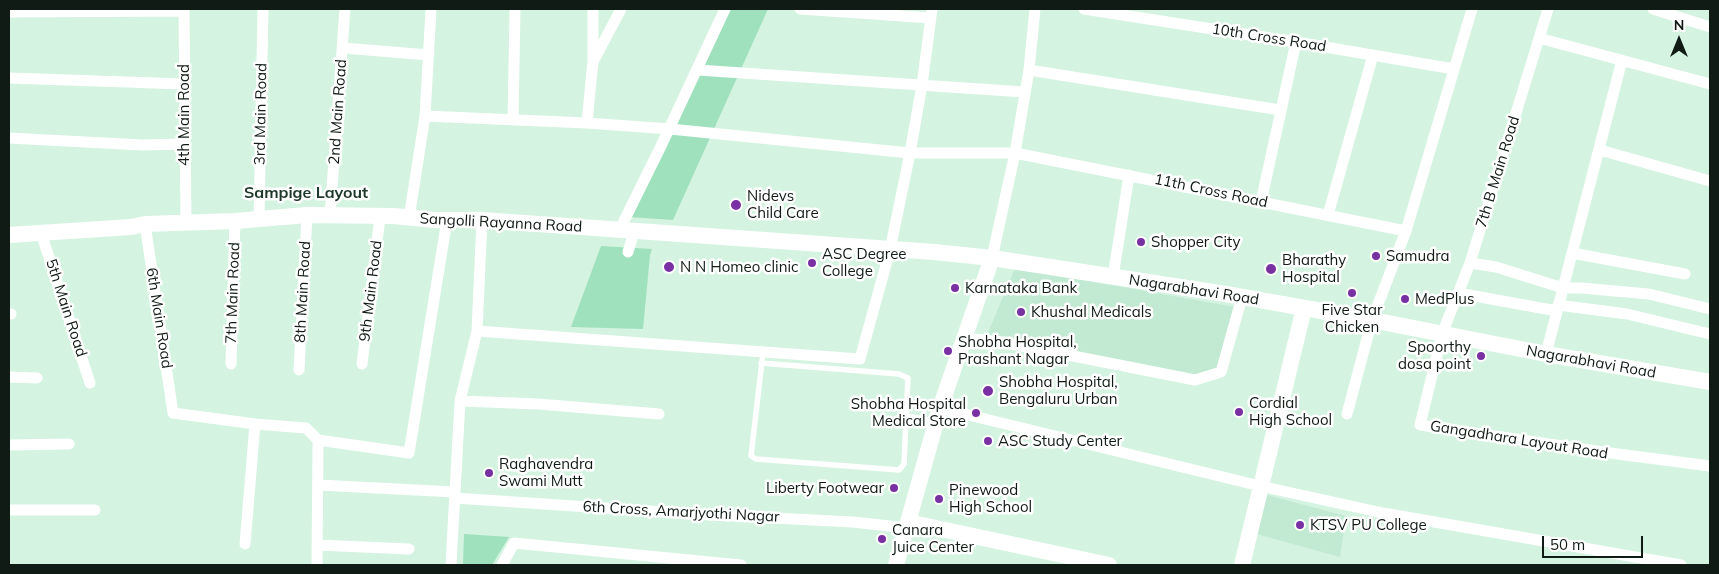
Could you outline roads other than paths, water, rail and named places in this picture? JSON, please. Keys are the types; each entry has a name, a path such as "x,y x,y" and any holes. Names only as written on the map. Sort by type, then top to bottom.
{"street":[{"name":"3rd Main Road","path":"259,219 263,9"},
{"name":"2nd Main Road","path":"330,215 345,9"},
{"path":"409,218 425,116 431,9"},
{"path":"513,120 516,9"},
{"path":"587,123 593,61 594,9"},
{"path":"593,61 621,9"},
{"path":"628,252 626,231 725,9"},
{"path":"477,331 762,358 860,360 890,250 910,153 922,85 931,13 800,9"},
{"path":"896,565 938,415 992,258 1015,153 1029,70 1036,9"},
{"name":"10th Cross Road","path":"1084,9 1454,68"},
{"path":"1347,414 1372,320 1406,231 1472,9"},
{"name":"7th B Main Road","path":"1442,334 1470,264 1548,9"},
{"path":"1653,9 1710,27"},
{"path":"9,12 184,10"},
{"name":"4th Main Road","path":"184,10 186,222"},
{"path":"1539,38 1710,84"},
{"path":"1261,202 1296,42"},
{"path":"343,48 428,55"},
{"path":"1328,215 1373,55"},
{"path":"1546,354 1622,60"},
{"path":"698,70 1024,92"},
{"path":"1029,70 1280,110"},
{"path":"9,78 184,84"},
{"name":"11th Cross Road","path":"425,116 587,123 670,129 910,153 1015,153 1406,231"},
{"path":"9,138 142,145 184,144"},
{"path":"1600,150 1710,181"},
{"path":"1113,277 1129,175"},
{"name":"8th Main Road","path":"299,370 307,215"},
{"name":"Sangolli Rayanna Road","path":"9,235 131,227 145,224 330,215 482,220 934,252 992,258"},
{"name":"9th Main Road","path":"362,364 380,217"},
{"path":"245,544 255,424 306,428 318,440 409,453 447,220"},
{"path":"451,565 460,401 477,331 482,220"},
{"name":"7th Main Road","path":"230,364 235,221"},
{"name":"6th Main Road","path":"145,224 173,413 255,424"},
{"name":"5th Main Road","path":"41,233 90,383"},
{"path":"1572,253 1685,274"},
{"name":"Nagarabhavi Road","path":"992,258 1304,308 1546,354 1710,382"},
{"path":"1470,264 1496,267 1563,288 1649,294 1710,309"},
{"path":"1458,293 1558,308 1627,314 1710,334"},
{"path":"963,338 1002,342 1195,380 1221,372 1242,298"},
{"path":"1242,565 1304,308"},
{"name":"Gangadhara Layout Road","path":"1442,334 1420,425 1610,454 1710,466"},
{"path":"9,377 37,378"},
{"path":"460,401 538,404 659,414"},
{"path":"938,415 1383,513 1681,565"},
{"path":"317,565 318,440"},
{"path":"9,445 69,444"},
{"name":"6th Cross, Amarjyothi Nagar","path":"318,485 693,514 907,524"},
{"path":"9,510 95,510"},
{"path":"907,524 1109,565"},
{"path":"502,565 514,544 741,565"},
{"path":"318,546 409,549"}],"lane":[{"path":"762,358 899,374 908,378 904,464 899,470 756,459 751,456 762,358"},
{"path":"907,416 938,415"}],"place":[{"name":"Nidevs Child Care","path":"736,205"},
{"name":"Shopper City","path":"1141,242"},
{"name":"Samudra","path":"1376,256"},
{"name":"ASC Degree College","path":"812,263"},
{"name":"N N Homeo clinic","path":"669,267"},
{"name":"Bharathy Hospital","path":"1271,269"},
{"name":"Karnataka Bank","path":"955,288"},
{"name":"Five Star Chicken","path":"1352,293"},
{"name":"MedPlus","path":"1405,299"},
{"name":"Khushal Medicals","path":"1021,312"},
{"name":"Shobha Hospital, Prashant Nagar","path":"948,351"},
{"name":"Spoorthy dosa point","path":"1481,356"},
{"name":"Shobha Hospital, Bengaluru Urban","path":"988,391"},
{"name":"Cordial High School","path":"1239,412"},
{"name":"Shobha Hospital Medical Store","path":"976,413"},
{"name":"ASC Study Center","path":"988,441"},
{"name":"Raghavendra Swami Mutt","path":"489,473"},
{"name":"Liberty Footwear","path":"894,488"},
{"name":"Pinewood High School","path":"939,499"},
{"name":"KTSV PU College","path":"1300,525"},
{"name":"Canara Juice Center","path":"882,539"}],"district":[{"name":"Sampige Layout","path":"306,193"}]}
